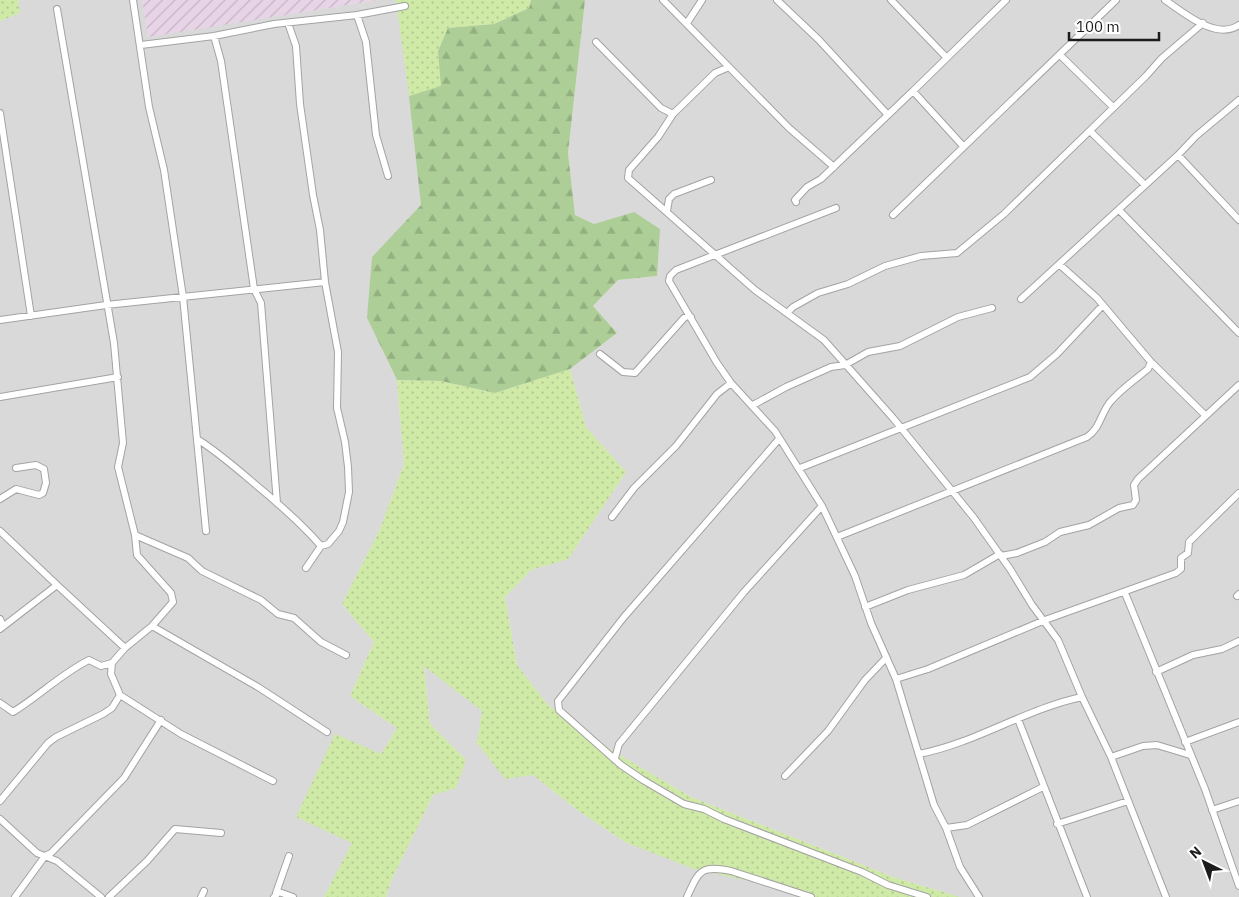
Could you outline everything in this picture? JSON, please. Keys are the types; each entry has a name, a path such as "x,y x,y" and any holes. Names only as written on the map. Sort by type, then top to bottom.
{"street":[{"path":"133,0 149,107 164,170 184,297 206,531"},
{"path":"663,0 789,128 834,167"},
{"path":"687,23 702,0"},
{"path":"777,0 818,40 888,115"},
{"path":"891,0 946,57"},
{"path":"893,214 1116,0"},
{"path":"1165,0 1202,23 1214,28 1230,30 1239,26"},
{"path":"796,202 801,193 834,167 1003,1"},
{"path":"141,45 214,36 288,23 357,15 404,6"},
{"path":"0,703 9,712 12,712 35,698 63,675 89,660 100,666 112,663 125,648 152,626 174,598 137,554 135,535 118,467 123,444 118,378 79,129 57,9"},
{"path":"357,15 366,42 376,134 388,176"},
{"path":"288,23 296,46 300,104 312,195 320,230 325,282 338,352 337,408 345,442 349,492 339,531 328,544 321,546 306,568"},
{"path":"787,313 793,307 818,293 848,284 885,266 921,256 956,253 1004,214 1146,76 1162,58 1202,23"},
{"path":"214,36 223,75 254,289 261,303 277,503"},
{"path":"596,42 661,108 672,114"},
{"path":"1060,55 1113,107"},
{"path":"729,67 715,74 672,114 628,175 630,180 755,290 824,340 901,429 1001,555 1032,605 1058,640 1110,756 1166,897"},
{"path":"913,91 963,146"},
{"path":"1021,299 1146,185 1196,136 1239,101"},
{"path":"0,114 31,316"},
{"path":"1090,131 1146,185"},
{"path":"1178,155 1239,220"},
{"path":"667,212 669,199 674,194 711,180"},
{"path":"836,208 676,270 670,276 669,281 717,364 731,383 754,405 775,431 800,468 822,506 855,576 865,607 896,679 934,805 946,828 960,867 979,897"},
{"path":"1119,210 1239,333"},
{"path":"1060,265 1103,305 1151,362 1205,416"},
{"path":"0,320 106,304 325,282"},
{"path":"800,468 890,430 901,429 1030,376 1057,354 1103,305"},
{"path":"754,405 801,380 831,367 845,365 868,352 900,346 958,317 992,308"},
{"path":"600,354 623,372 635,373 684,318 689,315 691,317"},
{"path":"837,537 1092,433 1102,412 1112,400 1148,369 1151,362"},
{"path":"1148,369 1157,368"},
{"path":"0,398 118,378"},
{"path":"612,517 634,488 676,446 717,394 731,383"},
{"path":"865,607 908,590 964,575 1001,555 1017,553 1045,542 1060,532 1089,525 1119,508 1133,504 1136,500 1136,483 1239,385"},
{"path":"197,439 214,450 277,503 306,529 321,546"},
{"path":"779,439 624,617 558,700 559,710 614,758 643,780 684,804 704,808 724,819 862,872 888,885 928,897"},
{"path":"0,498 16,490 39,495 43,493 46,478 44,470 36,465 16,468"},
{"path":"896,679 928,669 1045,620 1125,593 1179,572 1181,558 1188,553 1189,542 1239,492"},
{"path":"614,758 619,744 744,592 822,506"},
{"path":"0,530 125,648"},
{"path":"135,535 188,558 202,572 261,600 278,614 294,618 321,642 346,655"},
{"path":"0,619 2,628 58,585"},
{"path":"1125,593 1212,810 1238,882"},
{"path":"152,626 258,687 328,732"},
{"path":"1156,672 1193,655 1222,649 1239,641"},
{"path":"785,776 828,731 865,680 886,658"},
{"path":"112,663 111,674 120,695 180,734 273,781"},
{"path":"0,801 48,743 112,708 120,695"},
{"path":"919,754 949,747 993,727 1018,720 1061,702 1082,697"},
{"path":"15,897 45,856 52,853 119,784 161,720"},
{"path":"1018,720 1087,897"},
{"path":"1185,742 1239,722"},
{"path":"1110,756 1143,746 1157,745 1190,755"},
{"path":"946,828 967,825 1044,787"},
{"path":"1212,810 1239,801"},
{"path":"1058,824 1128,802"},
{"path":"0,819 37,853 57,861 101,897"},
{"path":"109,897 175,829 221,833"},
{"path":"275,895 289,856"},
{"path":"687,897 698,873 702,870 719,870 732,871 811,897"},
{"path":"275,895 282,892 293,897"}],"shaded area":[{"path":"18,0 142,0 148,36 378,0 396,0 413,120 421,205 405,224 367,318 397,380 404,464 380,529 342,604 374,642 350,696 397,728 381,754 353,843 324,897 0,897 0,21 19,13"},
{"path":"142,0 378,0 148,37"},
{"path":"585,0 1239,0 1239,897 960,897 893,877 691,797 611,750 548,705 517,665 505,597 531,570 568,559 626,472 586,427 570,369 617,333 593,306 618,280 657,276 634,212 594,224 575,215 568,153"},
{"path":"424,665 482,711 477,743 533,775 576,809 625,842 809,897 386,897 391,881 433,795 466,760 430,724"}],"green space":[{"path":"0,0 18,0 20,13 0,21"},
{"path":"396,0 531,0 529,8 494,24 448,28 438,51 442,86 409,96"},
{"path":"531,0 585,0 568,153 575,215 594,224 634,212 660,229 657,276 618,280 593,306 617,333 570,369 495,393 441,381 397,380 367,318 372,257 421,205 409,96 441,86 438,51 448,28 494,24 529,8"},
{"path":"570,369 586,427 626,472 568,559 531,570 505,597 517,665 548,705 611,750 691,797 893,877 960,897 809,897 786,889 694,869 625,842 576,809 533,775 505,779 477,743 482,711 424,666 430,724 466,760 456,788 433,795 391,881 386,897 324,897 352,843 296,817 335,734 381,754 397,728 350,696 374,642 342,604 380,529 404,464 397,380 441,381 495,393"}]}
